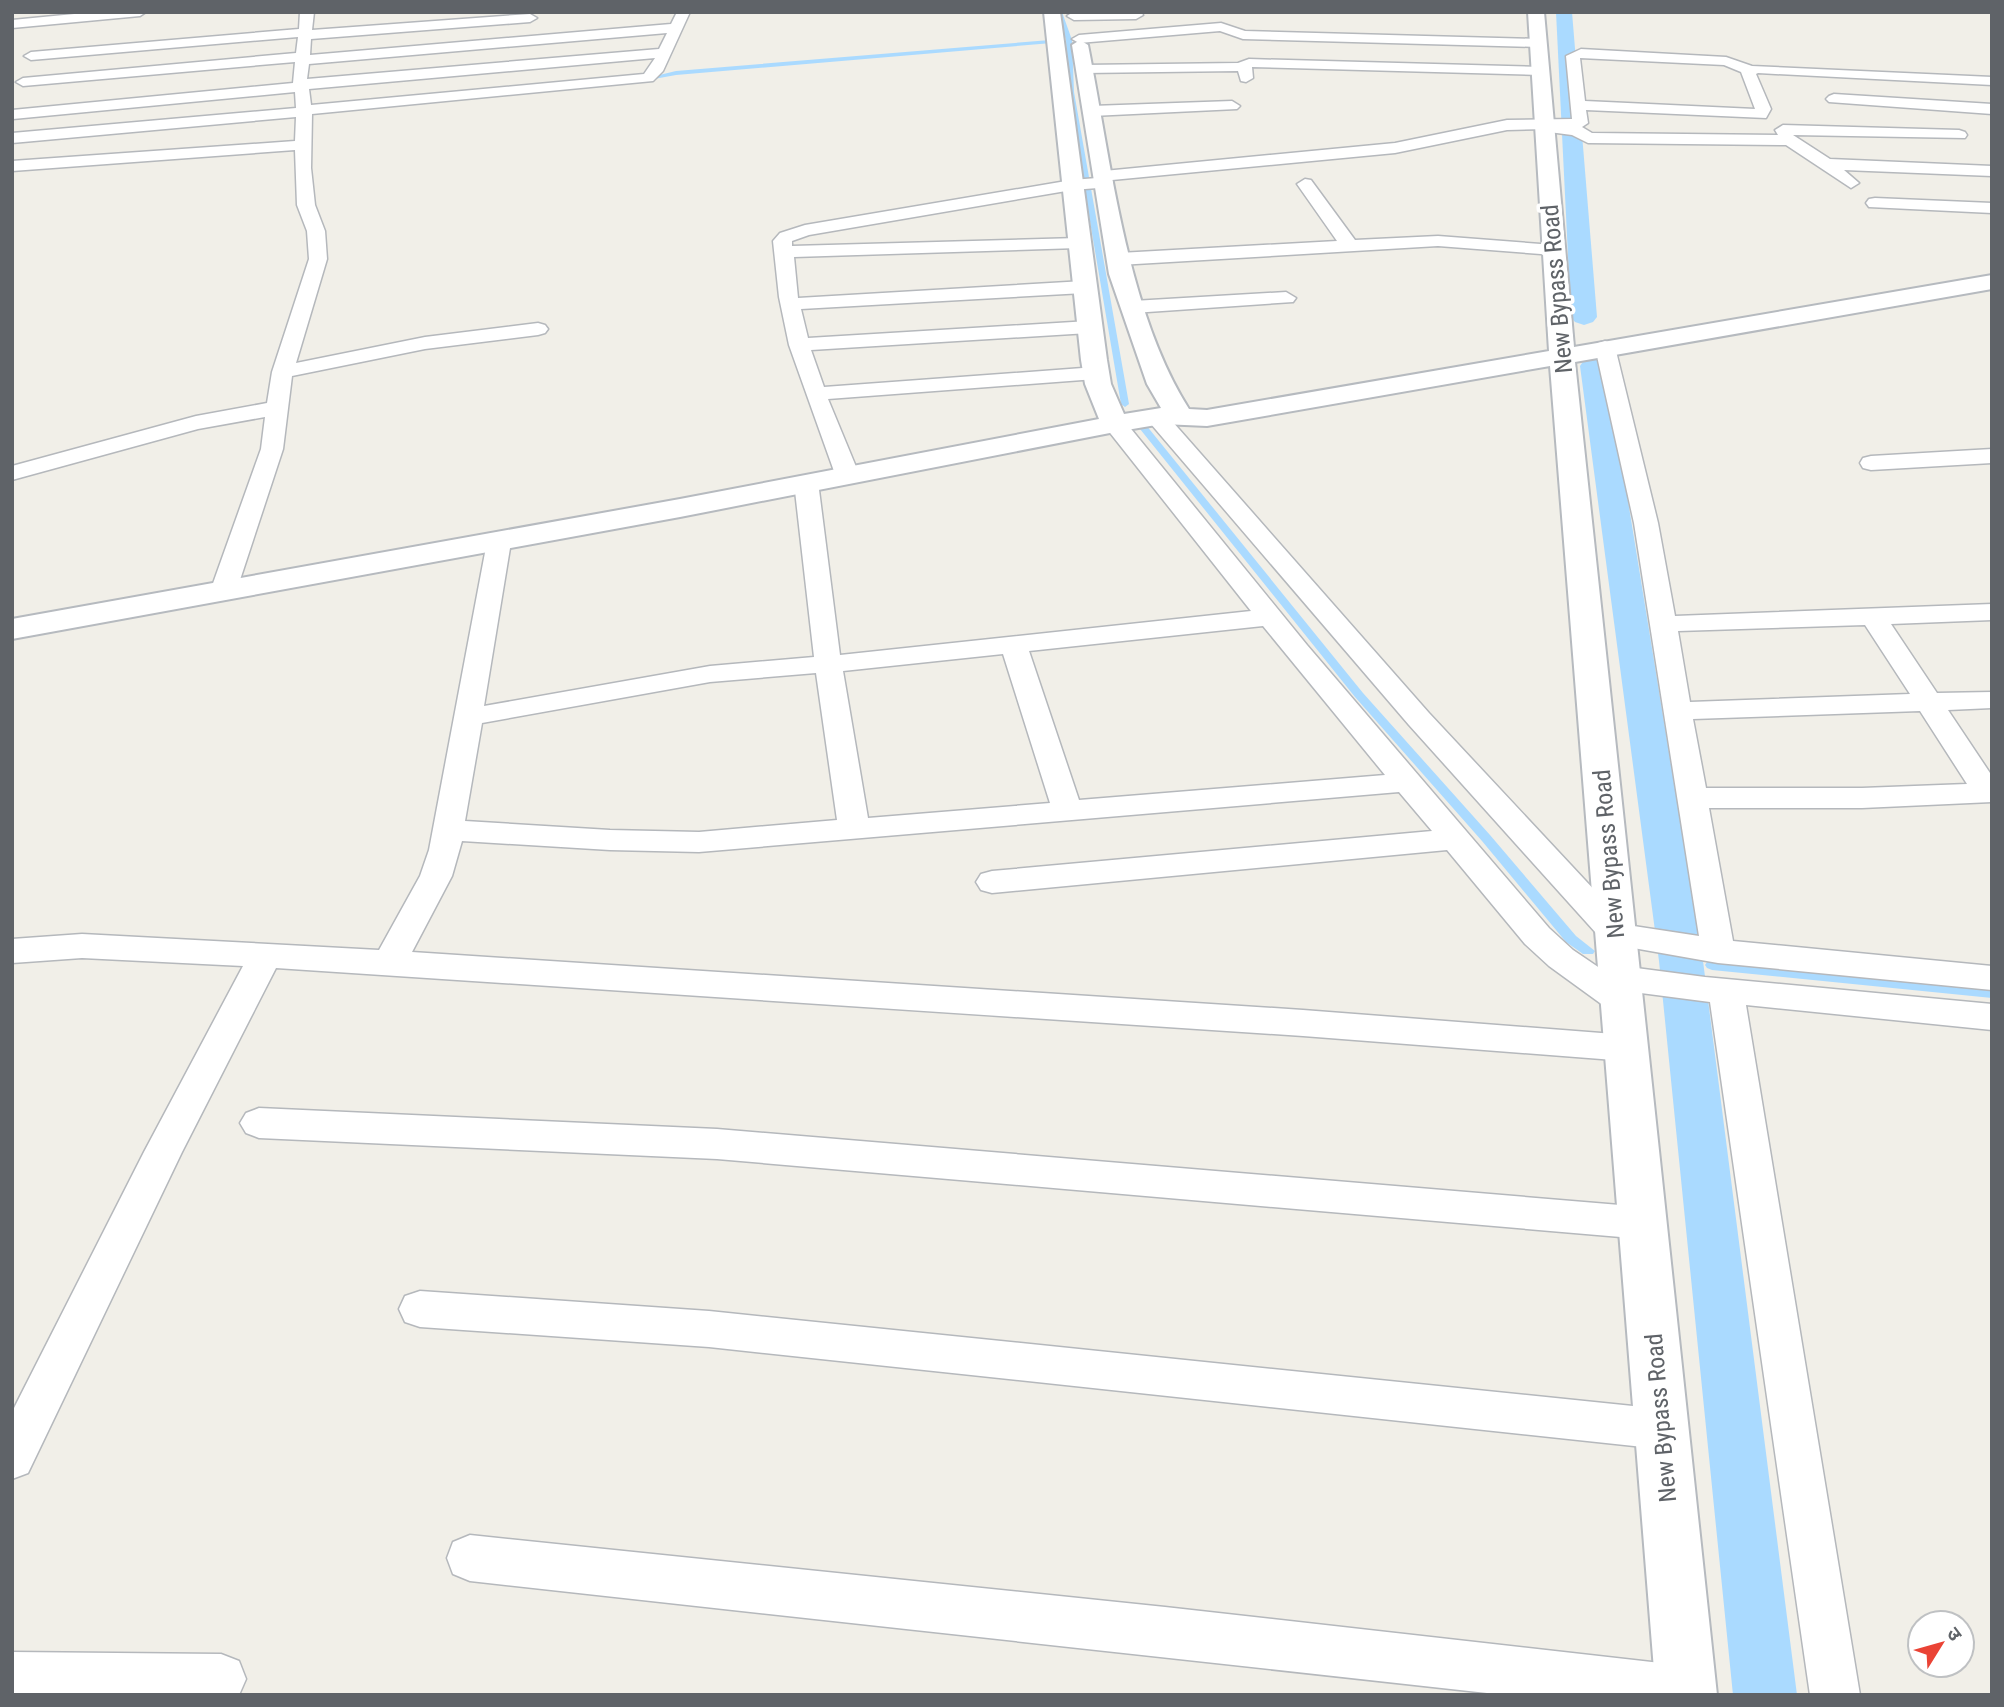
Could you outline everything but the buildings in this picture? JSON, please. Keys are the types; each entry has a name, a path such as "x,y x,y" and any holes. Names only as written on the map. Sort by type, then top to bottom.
{"street":[{"path":"12,24 140,12"},
{"path":"12,138 644,79 652,75 684,12"},
{"path":"1052,12 1090,183 1119,259 1160,384 1165,414 1419,719 1617,935 1708,950 1992,978"},
{"path":"1152,14 1074,14 1093,111 1090,183 1078,243 1096,373 1115,424 1269,617 1407,782 1537,936 1561,958 1622,990 1671,985 1992,1017"},
{"path":"31,56 306,20 550,16"},
{"path":"224,589 272,449 282,372 318,259 316,231 306,205 301,72 306,20"},
{"path":"41,22 37,36 51,35"},
{"path":"1079,43 1221,27 1243,35 1323,37 1573,56 1581,53 1726,61 1750,70 1992,81"},
{"path":"18,98 301,72 677,28"},
{"path":"24,42 36,41 20,79 13,115 301,72"},
{"path":"1079,43 1176,46"},
{"path":"20,79 301,72 665,53"},
{"path":"847,474 814,394 799,345 790,304 782,241 786,237 805,230 1090,183 1403,147 1492,127 1560,126 1580,122 1579,105 1546,53"},
{"path":"1084,69 1245,72 1244,64 1250,63 1546,53 1598,88"},
{"name":"New Bypass Road","path":"1546,53 1560,126 1554,250 1562,349 1687,1693"},
{"path":"1579,105 1755,115 1764,112 1751,96 1750,70"},
{"path":"1834,99 1992,109"},
{"path":"1093,111 1232,106"},
{"path":"1560,126 1588,138 1788,139 1799,144 1851,183"},
{"path":"1788,139 1783,130 1959,135"},
{"path":"12,166 303,145"},
{"path":"1826,164 1992,171"},
{"path":"1305,184 1350,246"},
{"path":"1875,203 1992,208"},
{"path":"1119,259 1465,241 1554,250"},
{"path":"784,252 1078,243"},
{"path":"12,629 499,542 1165,414 1207,418 1562,349 1992,271"},
{"path":"1562,349 1605,348 1992,282"},
{"path":"790,304 1084,287"},
{"path":"1133,307 1286,298"},
{"path":"799,345 1089,327"},
{"path":"282,372 425,343 538,329"},
{"path":"1605,348 1646,523 1679,711 1692,798 1708,950"},
{"path":"814,394 1096,373"},
{"path":"12,473 196,423 278,408"},
{"path":"1871,463 1992,456"},
{"path":"806,482 828,664 854,829"},
{"path":"389,962 436,876 449,830 499,542"},
{"path":"1663,624 1992,612"},
{"path":"468,717 664,680 1269,617"},
{"path":"1873,617 1990,793"},
{"path":"1014,645 1068,812"},
{"path":"1679,711 1992,701"},
{"path":"449,830 610,840 699,842 1407,782"},
{"path":"1692,798 1862,798 1990,793"},
{"path":"992,882 1456,839"},
{"path":"12,951 82,946 389,962 1303,1023 1627,1048"},
{"path":"12,1458 163,1152 265,956"},
{"path":"1716,990 1835,1695"},
{"path":"258,1123 717,1144 1644,1223"},
{"path":"419,1309 737,1332 1662,1429"},
{"path":"470,1558 1165,1631 1687,1693"},
{"path":"12,1677 221,1679"}],"waterway":[{"path":"1059,12 1069,40 1071,92 1125,404"},
{"path":"1564,12 1584,317"},
{"path":"654,77 1050,42"},
{"path":"1593,366 1681,961 1765,1695"},
{"path":"1143,427 1359,695 1571,939 1588,951"},
{"path":"1712,965 1992,993"}]}
